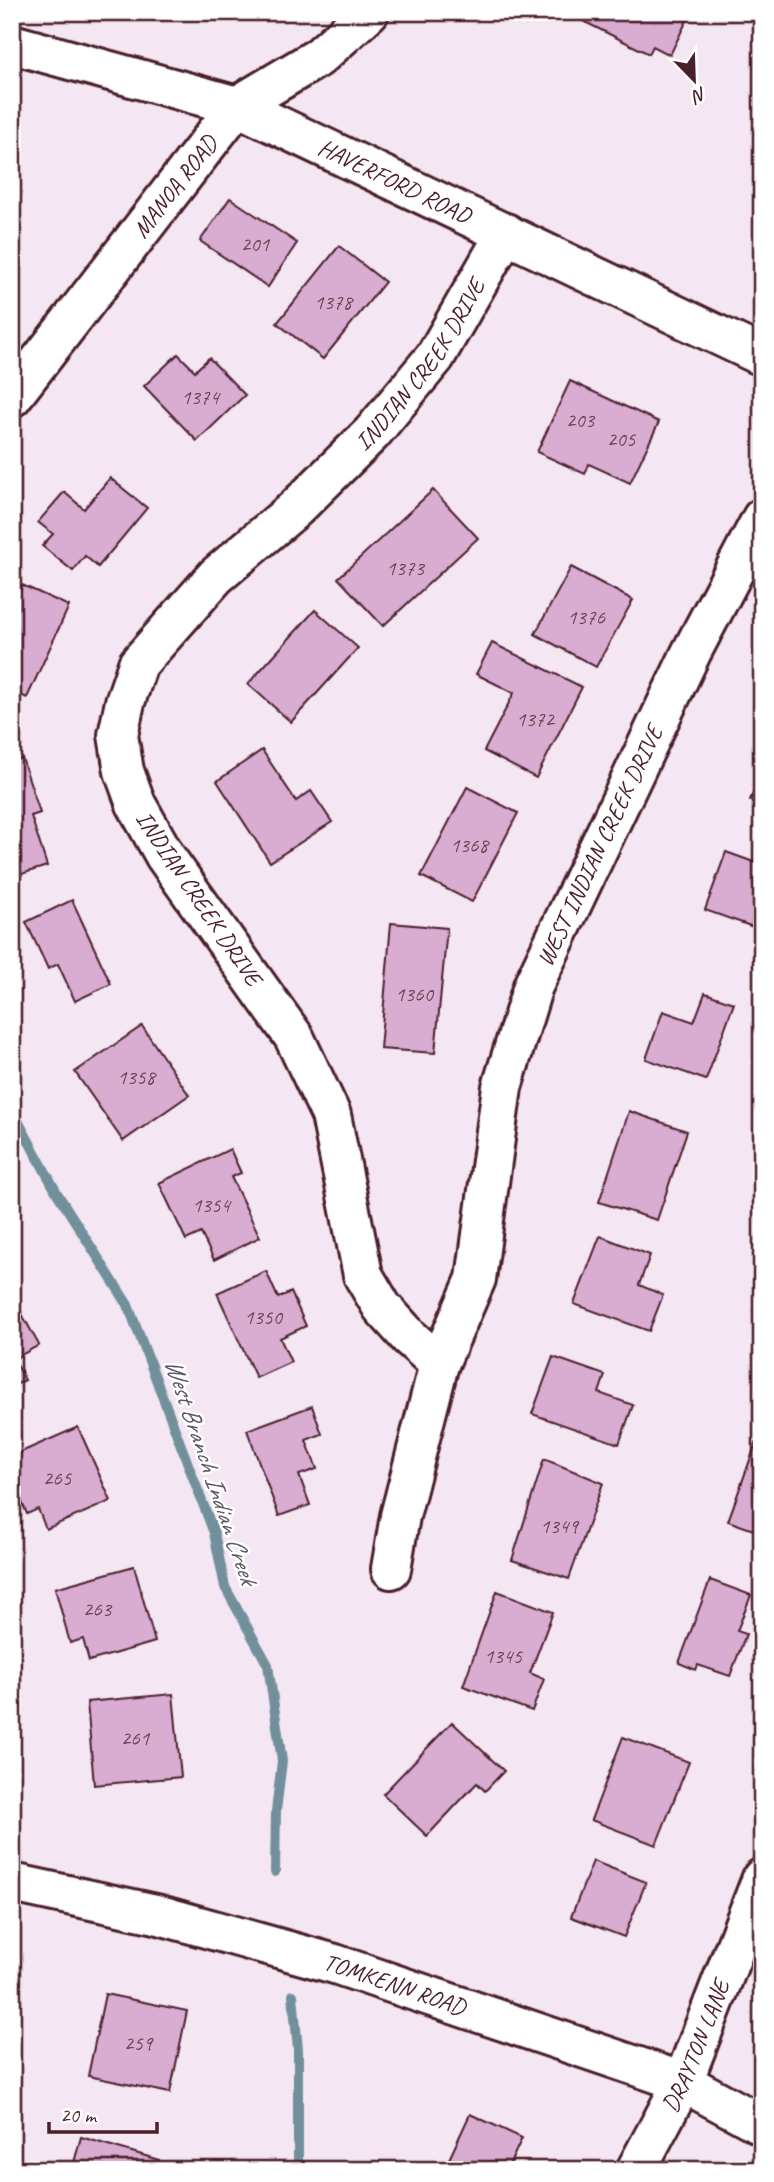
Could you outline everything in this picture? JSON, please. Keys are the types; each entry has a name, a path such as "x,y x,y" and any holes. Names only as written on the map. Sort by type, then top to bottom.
{"street":[{"name":"MANOA ROAD","path":"12,397 237,106 319,57 369,12"},
{"name":"HAVERFORD ROAD","path":"12,44 237,106 762,356"},
{"name":"INDIAN CREEK DRIVE","path":"439,1364 409,1337 382,1307 363,1275 331,1115 294,1037 159,846 136,804 124,771 118,735 125,702 138,664 165,630 216,576 296,508 372,433 435,357 506,233"},
{"name":"WEST INDIAN CREEK DRIVE","path":"439,1364 476,1279 502,1087 533,986 691,653 762,518"},
{"path":"390,1569 400,1516 439,1364"},
{"name":"DRAYTON LANE","path":"636,2170 683,2082 762,1878"},
{"name":"TOMKENN ROAD","path":"12,1883 156,1913 335,1964 683,2082 762,2125"}],"building":[{"path":"565,12 691,12 670,55 653,46 649,54"},
{"path":"230,198 297,243 268,287 200,241"},
{"path":"339,246 385,282 323,359 277,323"},
{"path":"178,354 195,371 209,358 245,395 197,441 144,386"},
{"path":"570,381 659,422 630,483 589,464 585,474 537,452"},
{"path":"110,478 147,508 98,567 85,556 73,571 42,546 53,534 38,522 64,492 84,509"},
{"path":"433,490 478,538 383,626 338,578"},
{"path":"571,567 633,600 596,667 535,634"},
{"path":"22,585 69,606 27,698 12,691 12,604"},
{"path":"315,610 358,648 291,722 248,684"},
{"path":"492,643 582,687 536,778 484,751 514,693 476,674"},
{"path":"262,750 296,801 311,791 332,822 270,862 217,781"},
{"path":"22,758 40,813 31,816 47,866 12,877 12,761"},
{"path":"762,774 762,806 750,800"},
{"path":"467,787 518,813 472,902 421,876"},
{"path":"726,852 762,865 762,930 705,910"},
{"path":"72,900 111,984 75,1001 58,964 48,969 26,922"},
{"path":"391,923 447,928 435,1053 380,1049"},
{"path":"705,993 734,1003 706,1080 646,1059 663,1011 694,1022"},
{"path":"142,1026 189,1095 123,1141 75,1072"},
{"path":"629,1111 687,1131 657,1220 599,1202"},
{"path":"230,1149 241,1173 231,1177 260,1237 214,1260 201,1233 186,1240 159,1183"},
{"path":"600,1236 650,1255 639,1285 663,1295 649,1331 574,1304"},
{"path":"266,1271 278,1298 291,1292 306,1326 280,1338 291,1362 256,1378 217,1293"},
{"path":"17,1305 39,1345 14,1359 25,1380 12,1387 12,1307"},
{"path":"553,1357 605,1375 599,1393 633,1405 619,1444 532,1414"},
{"path":"312,1406 322,1434 306,1440 317,1469 299,1475 310,1505 279,1516 247,1430"},
{"path":"78,1427 111,1501 46,1529 38,1509 27,1514 12,1479 12,1456"},
{"path":"758,1438 762,1439 762,1533 728,1521"},
{"path":"544,1459 603,1483 569,1579 512,1560"},
{"path":"134,1566 155,1642 89,1661 83,1639 70,1643 55,1588"},
{"path":"710,1580 751,1595 737,1631 746,1634 730,1676 698,1665 696,1670 679,1663"},
{"path":"497,1591 553,1612 530,1673 544,1679 532,1711 463,1686"},
{"path":"173,1694 181,1777 94,1785 87,1702"},
{"path":"452,1722 504,1771 485,1791 477,1783 427,1836 383,1794"},
{"path":"623,1737 689,1762 656,1845 591,1820"},
{"path":"593,1861 646,1882 624,1937 571,1917"},
{"path":"105,1994 187,2011 170,2093 88,2076"},
{"path":"470,2114 522,2138 507,2170 444,2170"},
{"path":"81,2137 159,2160 156,2170 72,2170"}],"waterway":[{"name":"West Branch Indian Creek","path":"12,1110 57,1193 128,1305 214,1533 225,1587 268,1665 282,1761 276,1811 275,1872"},
{"name":"West Branch Indian Creek","path":"293,1995 298,2050 298,2170"}]}
